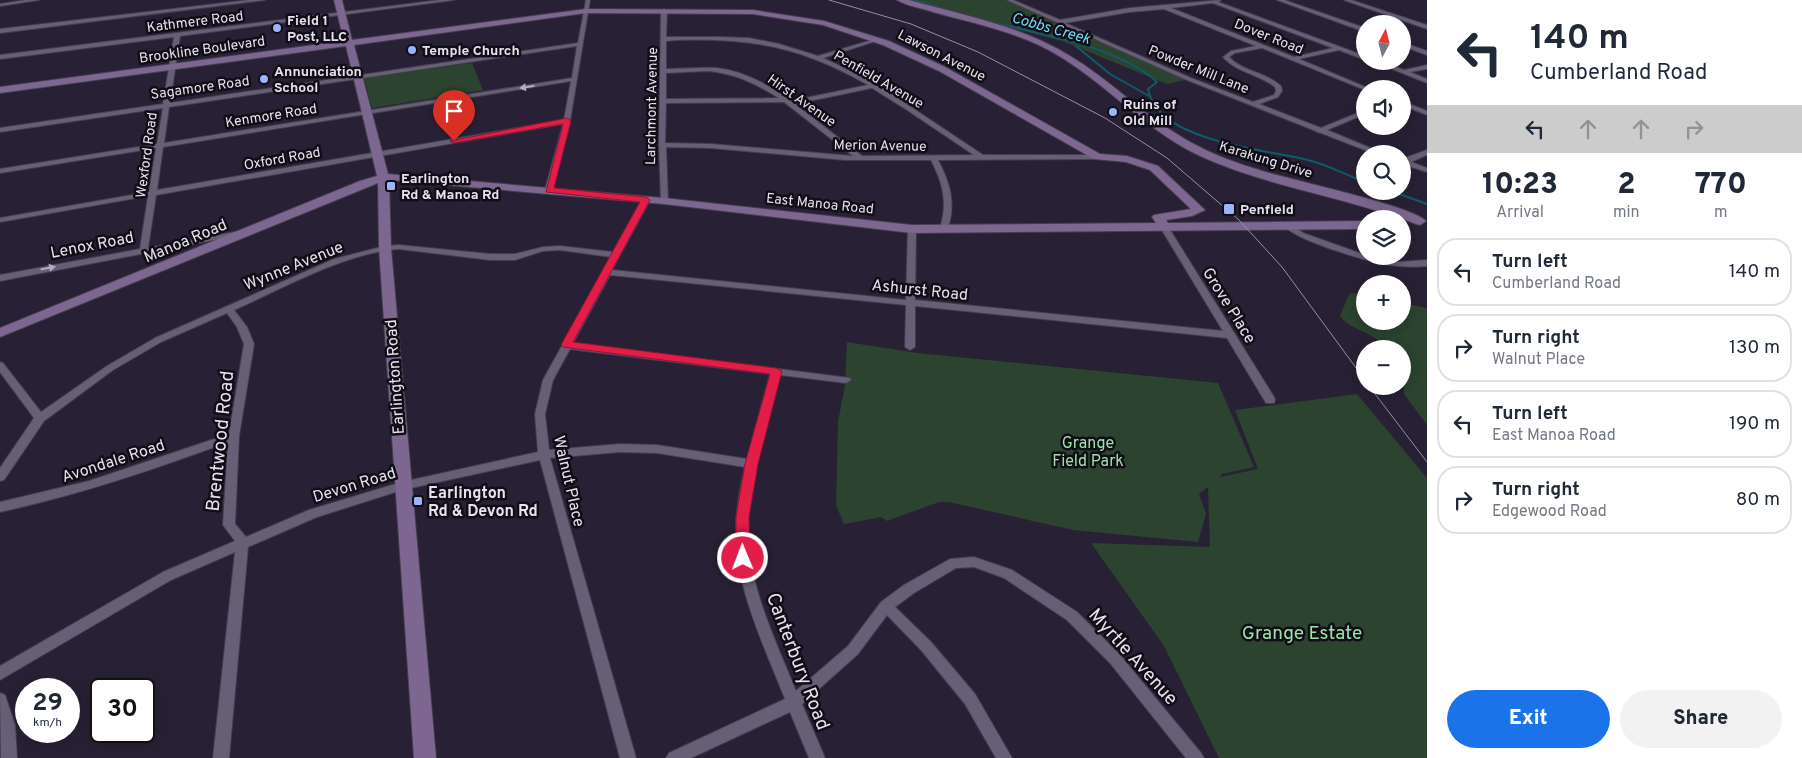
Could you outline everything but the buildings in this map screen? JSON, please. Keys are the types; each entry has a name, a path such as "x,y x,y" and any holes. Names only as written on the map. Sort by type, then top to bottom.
{"street":[{"path":"2,7 8,4 37,0"},
{"path":"203,7 204,0"},
{"path":"0,31 263,0"},
{"name":"Earlington Road","path":"338,0 378,154 384,186 385,248 402,486 425,758"},
{"name":"Kathmere Road","path":"0,57 452,0"},
{"path":"549,190 576,79 588,0"},
{"name":"Karakung Drive","path":"901,0 1019,34 1036,42 1087,72 1163,131 1212,157 1267,176 1370,202 1425,222"},
{"name":"Powder Mill Lane","path":"1009,0 1189,79 1357,145"},
{"path":"1280,0 1356,27"},
{"path":"1346,0 1427,27"},
{"path":"1059,22 1162,6 1217,1 1356,54"},
{"name":"Dover Road","path":"1162,6 1356,84"},
{"name":"Lawson Avenue","path":"586,11 729,11 772,14 824,22 877,39 942,69 1098,157 1127,159 1154,168 1200,210 1188,214 1158,217 1164,227"},
{"name":"Brookline Boulevard","path":"0,90 586,11"},
{"name":"Larchmont Avenue","path":"664,11 662,145 664,201"},
{"name":"Wexford Road","path":"144,250 177,35"},
{"name":"Penfield Avenue","path":"664,39 746,39 777,45 817,58 872,86 982,158"},
{"path":"817,58 877,39"},
{"name":"Sagamore Road","path":"0,130 581,44"},
{"path":"1253,104 1276,96 1279,91 1278,86 1264,76 1232,63 1227,56 1233,52 1261,46"},
{"path":"1411,47 1427,52"},
{"path":"1294,59 1340,48"},
{"path":"1404,72 1427,67"},
{"path":"1399,70 1427,81"},
{"name":"Hirst Avenue","path":"664,72 733,73 756,82 786,101 860,158"},
{"name":"Kenmore Road","path":"0,171 576,79"},
{"path":"663,101 786,101 872,86"},
{"path":"1411,107 1427,113"},
{"path":"1319,131 1356,116"},
{"name":"Oxford Road","path":"0,220 567,121"},
{"name":"Merion Avenue","path":"662,145 860,158 1098,157"},
{"path":"1411,159 1427,152"},
{"path":"934,158 945,179 949,199 949,215 944,228"},
{"path":"1411,164 1427,170"},
{"name":"East Manoa Road","path":"384,186 398,176 664,201 912,229 1290,226"},
{"name":"Manoa Road","path":"0,333 351,188 384,186"},
{"name":"Walnut Place","path":"628,758 544,455 540,414 548,380 646,200"},
{"path":"1411,222 1425,222"},
{"path":"1290,226 1356,225"},
{"path":"1290,226 1300,235 1380,261 1400,264 1427,263"},
{"name":"Grove Place","path":"1164,227 1270,400"},
{"path":"910,347 912,229"},
{"name":"Lenox Road","path":"0,278 249,231"},
{"name":"Wynne Avenue","path":"40,418 110,368 158,340 337,261 385,248 399,247 490,257 515,257 543,249 560,248 615,255"},
{"name":"Ashurst Road","path":"606,272 1231,335"},
{"name":"Brentwood Road","path":"228,308 242,327 248,344 234,436 229,525 242,541"},
{"path":"566,345 846,380"},
{"path":"0,365 40,418 0,477"},
{"name":"Canterbury Road","path":"776,371 751,464 742,517 743,558 753,596 793,703 817,758"},
{"name":"Avondale Road","path":"0,507 50,497 138,471 234,436"},
{"name":"Devon Road","path":"0,672 167,576 242,541 313,512 402,486 544,455 620,448 657,449 751,464"},
{"path":"221,758 242,541"},
{"name":"Myrtle Avenue","path":"674,758 793,703 853,650 886,606 909,589 954,563 974,562 1008,574 1072,616 1115,659 1196,758"},
{"path":"886,606 926,646 970,698 1004,758"},
{"path":"0,700 8,725 9,758"}],"green space":[{"path":"914,0 1009,0 1189,79 1167,84 1062,41"},
{"path":"472,63 483,90 372,108 364,78"},
{"path":"1356,293 1356,328 1340,316 1349,294"},
{"path":"1411,305 1427,308 1427,425 1405,395 1411,395 1411,340 1377,340 1360,330 1411,330"},
{"path":"847,342 917,353 1218,383 1254,467 1222,474 1220,477 1258,469 1235,410 1358,395 1427,478 1427,758 1219,758 1164,646 1091,543 1210,547 1208,487 1199,494 1206,514 1198,542 1073,530 949,502 939,502 887,521 881,517 844,524 836,505 838,422 845,385"}],"waterway":[{"name":"Cobbs Creek","path":"914,0 947,10"},
{"name":"Cobbs Creek","path":"984,21 1075,42 1121,59 1157,82 1148,89 1156,107 1171,121 1191,132 1241,147 1315,162 1356,178"},
{"name":"Cobbs Creek","path":"1076,46 1110,74 1149,96"},
{"name":"Cobbs Creek","path":"1411,198 1427,204"}],"tram line":[{"path":"829,0 911,24 978,52 1105,118 1167,158 1239,220 1282,267 1356,368"},
{"path":"1376,395 1427,462"}],"place":[{"name":"Field 1 Post, LLC","path":"277,28"},
{"name":"Temple Church","path":"412,50"},
{"name":"Annunciation School","path":"264,79"},
{"name":"Ruins of Old Mill","path":"1113,112"},
{"name":"Earlington Rd & Manoa Rd","path":"391,186"},
{"name":"Penfield","path":"1229,209"},
{"name":"Earlington Rd & Devon Rd","path":"418,501"}],"route":[{"path":"454,141 567,121 549,190 646,200 566,345 776,371 751,464 742,517 743,558"}],"park label":[{"name":"Grange Field Park","path":"1088,451"},
{"name":"Grange Estate","path":"1302,632"}]}
